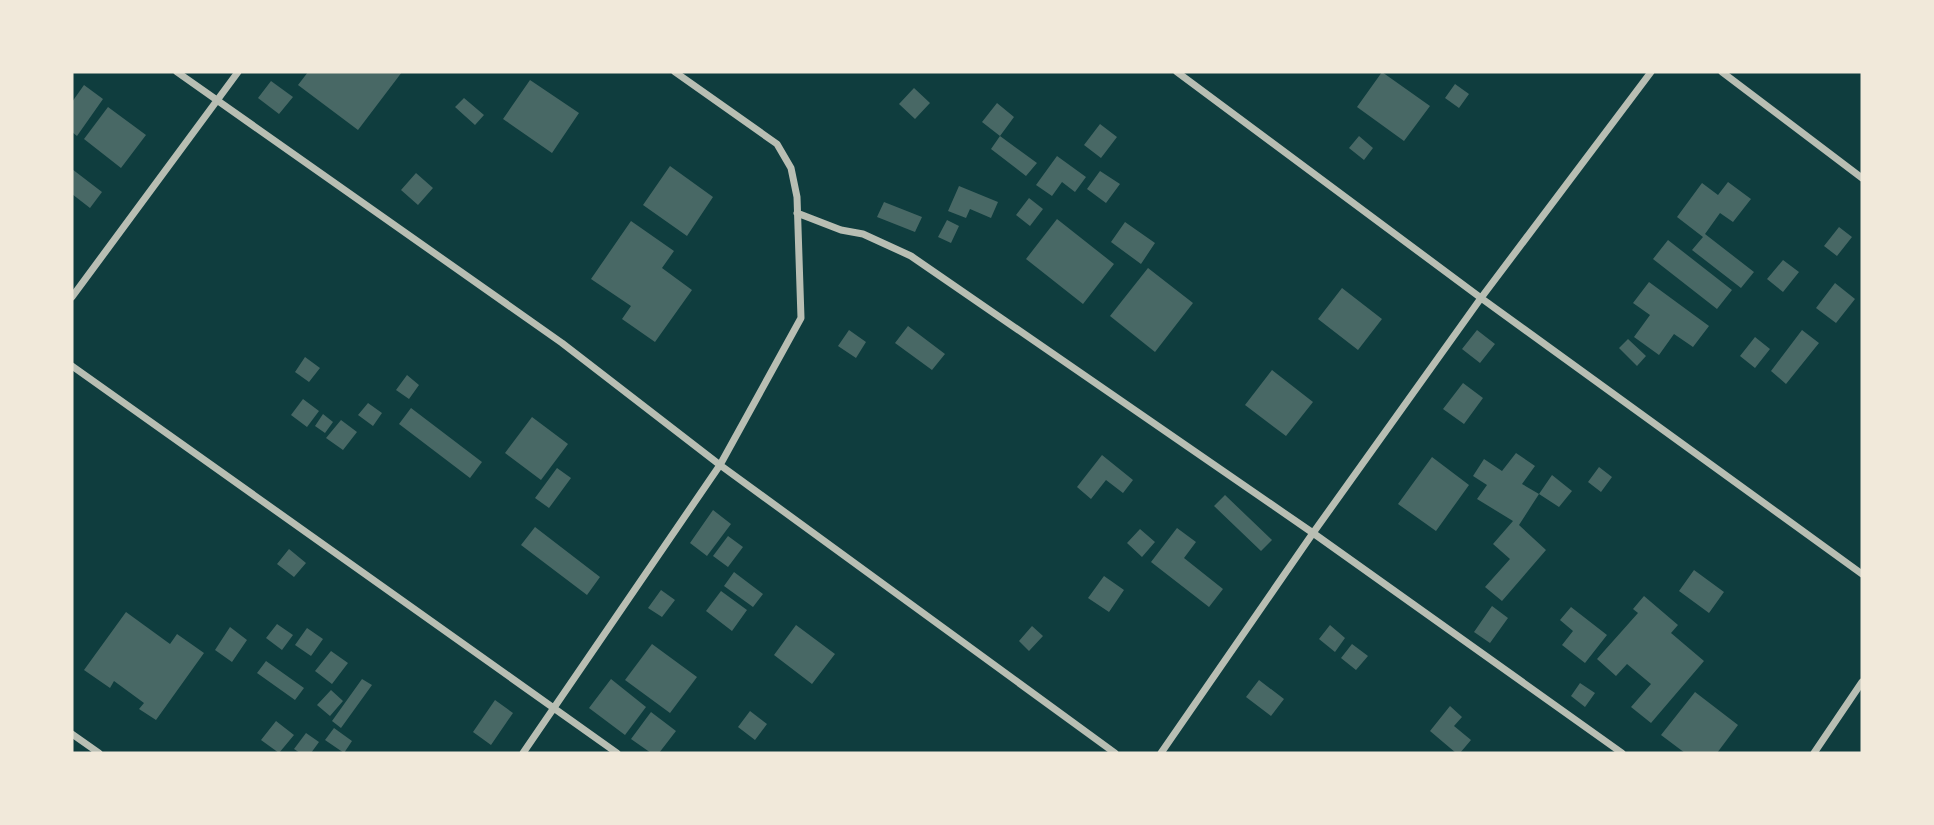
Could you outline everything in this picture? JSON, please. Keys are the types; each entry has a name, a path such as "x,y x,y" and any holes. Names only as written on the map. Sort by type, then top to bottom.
{"street":[{"path":"177,72 562,343 720,465 1115,753"},
{"path":"72,297 239,72"},
{"path":"523,753 720,465 801,318 795,182 791,169 776,144 675,72"},
{"path":"1177,72 1480,298 1862,574"},
{"path":"1161,753 1480,298 1651,72"},
{"path":"1722,72 1862,178"},
{"path":"797,213 841,230 863,234 911,256 1313,533 1622,753"},
{"path":"72,366 617,753"},
{"path":"1814,753 1862,682"},
{"path":"72,734 99,753"}],"building":[{"path":"308,72 402,72 358,130 298,85"},
{"path":"1382,72 1430,106 1404,141 1357,107"},
{"path":"530,80 579,113 552,153 503,119"},
{"path":"271,81 293,97 279,114 258,98"},
{"path":"1455,84 1469,94 1459,108 1445,98"},
{"path":"84,85 103,99 77,136 72,132 72,102"},
{"path":"914,88 930,103 915,119 899,104"},
{"path":"464,98 484,115 475,125 455,107"},
{"path":"997,103 1014,117 1000,136 982,122"},
{"path":"108,107 146,135 121,168 84,139"},
{"path":"1100,124 1117,137 1101,158 1084,145"},
{"path":"1000,136 1037,163 1026,176 991,149"},
{"path":"1359,136 1373,148 1364,160 1349,148"},
{"path":"1057,156 1086,177 1075,192 1062,182 1052,196 1036,185"},
{"path":"670,166 713,197 687,236 643,205"},
{"path":"72,169 102,192 90,208 72,194"},
{"path":"1100,171 1120,184 1106,203 1087,189"},
{"path":"416,173 433,188 418,205 401,190"},
{"path":"1728,182 1751,199 1733,222 1720,213 1705,234 1754,272 1741,288 1692,250 1703,237 1677,217 1702,183 1718,195"},
{"path":"959,186 998,202 991,218 970,209 966,218 948,211"},
{"path":"1029,198 1043,209 1030,226 1016,215"},
{"path":"884,202 922,217 915,232 877,217"},
{"path":"1057,219 1114,264 1083,304 1026,259"},
{"path":"947,220 959,226 951,243 938,237"},
{"path":"631,221 674,251 662,268 692,290 655,342 622,319 631,306 591,279"},
{"path":"1125,222 1155,243 1141,264 1111,242"},
{"path":"1839,227 1852,237 1837,256 1824,246"},
{"path":"1668,240 1732,290 1717,309 1653,259"},
{"path":"1783,260 1799,272 1783,292 1767,279"},
{"path":"1148,268 1193,303 1155,352 1110,316"},
{"path":"1649,282 1709,326 1693,347 1674,334 1659,355 1634,337 1650,315 1633,303"},
{"path":"1835,283 1855,299 1836,323 1816,308"},
{"path":"1342,288 1382,319 1358,350 1318,319"},
{"path":"908,326 945,354 932,370 895,343"},
{"path":"849,330 866,342 856,358 838,346"},
{"path":"1477,330 1495,344 1480,363 1462,349"},
{"path":"1802,330 1819,343 1786,384 1771,371"},
{"path":"1755,337 1770,349 1755,368 1740,356"},
{"path":"1628,339 1646,356 1637,366 1619,348"},
{"path":"305,357 320,368 309,382 295,372"},
{"path":"1272,370 1313,402 1286,436 1245,405"},
{"path":"407,375 419,385 409,399 396,390"},
{"path":"1463,383 1483,398 1464,424 1443,409"},
{"path":"303,399 319,411 307,427 291,415"},
{"path":"368,403 382,413 373,426 358,415"},
{"path":"411,408 482,462 470,478 399,424"},
{"path":"323,414 333,422 325,433 315,426"},
{"path":"532,417 568,444 541,480 505,453"},
{"path":"341,420 357,432 343,450 326,438"},
{"path":"1516,453 1535,466 1522,484 1539,494 1519,525 1546,550 1502,601 1485,587 1510,559 1493,544 1513,521 1477,499 1487,485 1473,476 1484,459 1502,471"},
{"path":"1102,455 1133,480 1123,493 1106,480 1091,499 1077,487"},
{"path":"1432,457 1469,485 1436,531 1398,504"},
{"path":"1599,467 1612,477 1601,492 1588,482"},
{"path":"557,468 571,478 549,508 535,498"},
{"path":"1552,475 1572,491 1559,507 1539,494"},
{"path":"1225,495 1272,540 1261,551 1214,506"},
{"path":"713,510 731,524 707,556 690,543"},
{"path":"535,527 600,577 587,595 521,545"},
{"path":"1177,528 1196,542 1184,558 1223,589 1209,607 1151,562"},
{"path":"1140,529 1155,542 1142,557 1127,543"},
{"path":"728,536 743,547 728,567 713,556"},
{"path":"289,549 306,563 294,577 277,564"},
{"path":"1694,570 1724,592 1709,613 1679,591"},
{"path":"734,572 763,594 753,607 724,586"},
{"path":"1104,576 1124,590 1109,612 1088,598"},
{"path":"661,590 675,600 662,617 648,608"},
{"path":"721,591 747,610 732,631 706,611"},
{"path":"1644,596 1678,625 1671,633 1704,661 1651,723 1631,707 1651,684 1627,664 1616,676 1597,659 1638,613 1633,609"},
{"path":"1492,606 1508,618 1490,643 1474,632"},
{"path":"1571,607 1607,635 1585,663 1562,645 1573,631 1560,620"},
{"path":"126,612 170,644 177,634 204,653 156,720 139,709 144,703 114,681 110,688 84,670"},
{"path":"277,624 293,635 282,650 266,638"},
{"path":"796,625 835,654 812,684 774,655"},
{"path":"1330,625 1345,638 1335,652 1319,639"},
{"path":"1032,626 1043,636 1029,651 1019,641"},
{"path":"230,627 247,640 232,662 215,650"},
{"path":"307,628 323,639 311,656 295,645"},
{"path":"652,644 697,677 670,713 625,680"},
{"path":"1352,644 1368,656 1356,670 1341,658"},
{"path":"331,651 348,663 332,684 315,671"},
{"path":"266,661 304,688 295,700 257,673"},
{"path":"362,679 372,685 341,728 332,721"},
{"path":"611,679 646,707 625,735 589,708"},
{"path":"1259,680 1284,699 1271,716 1246,697"},
{"path":"1580,683 1595,693 1585,707 1571,696"},
{"path":"331,690 343,701 330,716 317,705"},
{"path":"1695,692 1738,725 1717,753 1685,753 1661,735"},
{"path":"495,700 513,713 491,745 473,732"},
{"path":"1450,706 1462,717 1454,726 1471,740 1460,753 1456,753 1430,731"},
{"path":"750,711 767,724 755,740 738,727"},
{"path":"651,712 676,731 659,753 651,753 631,739"},
{"path":"276,721 294,735 279,753 261,740"},
{"path":"334,728 352,741 344,753 325,740"},
{"path":"306,733 319,742 311,753 300,753 294,749"}]}
